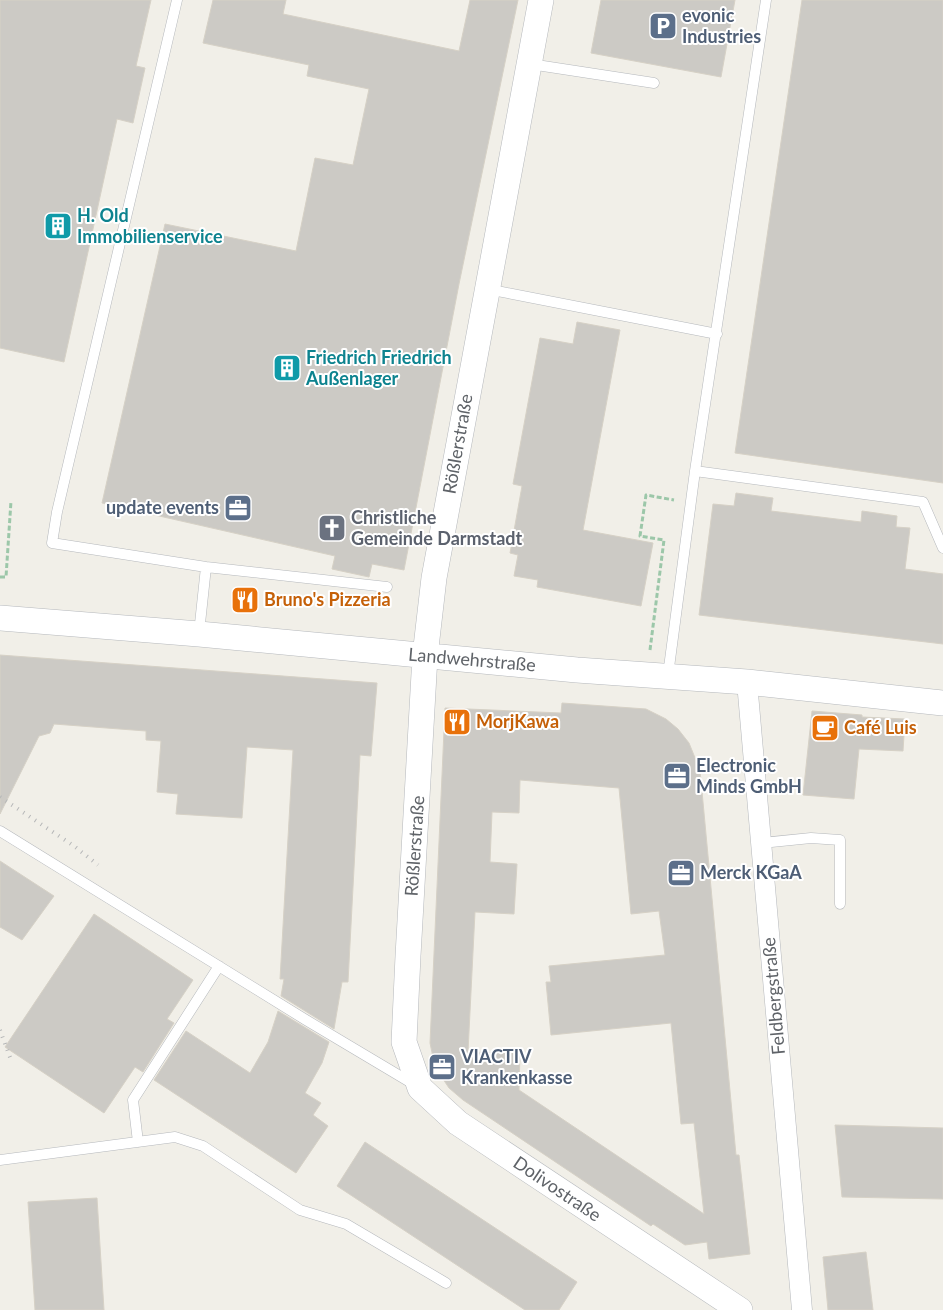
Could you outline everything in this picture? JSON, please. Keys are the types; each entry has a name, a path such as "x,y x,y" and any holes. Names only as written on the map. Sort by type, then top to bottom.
{"street":[{"name":"Rößlerstraße","path":"404,1042 426,656 434,578 541,0"},
{"name":"Landwehrstraße","path":"0,618 199,634 657,676 747,682 943,703"},
{"name":"Feldbergstraße","path":"747,682 802,1310"},
{"name":"Dolivostraße","path":"404,1042 420,1088 458,1123 739,1310"}],"lane":[{"path":"177,0 59,504 52,543 206,567 387,587"},
{"path":"657,676 691,502 766,0"},
{"path":"530,64 654,83"},
{"path":"486,289 717,334"},
{"path":"695,471 923,502 943,548"},
{"path":"199,634 206,567"},
{"path":"0,831 420,1088"},
{"path":"761,844 811,838 840,840 840,904"},
{"path":"138,1142 133,1100 219,966"},
{"path":"0,1160 175,1136 203,1146 300,1210 346,1224 446,1283"}],"path":[{"path":"657,676 664,540 640,536 646,495 691,502"},
{"path":"0,577 6,577 11,501"}],"building":[{"path":"0,0 151,0 136,66 145,68 133,123 117,119 64,362 0,348"},
{"path":"213,0 286,0 283,14 459,51 470,0 518,0 459,284 404,570 372,564 369,577 332,569 335,556 102,503 165,224 296,251 315,158 353,165 369,89 307,76 309,65 203,43"},
{"name":"evonic Industries","path":"601,0 735,0 721,77 591,53"},
{"path":"802,0 943,0 943,483 735,453"},
{"path":"577,322 620,330 583,530 653,543 641,606 537,587 538,580 514,576 518,555 510,553 522,486 513,484 540,338 573,344"},
{"path":"736,493 773,498 771,511 861,522 862,511 897,516 896,527 910,528 905,569 943,574 943,644 699,615 713,504 734,506"},
{"path":"0,655 377,683 371,756 360,755 348,982 342,982 334,1029 281,996 284,979 280,979 293,750 247,747 242,818 176,814 178,794 157,792 161,741 146,740 146,731 54,724 50,733 39,736 0,814"},
{"path":"562,703 646,709 666,719 678,729 689,743 700,770 736,1155 739,1155 750,1254 709,1259 707,1242 685,1245 653,1224 651,1226 463,1100 449,1088 435,1067 430,1043 445,708 561,713","holes":["520,780 619,788 631,914 659,911 665,955 549,966 551,982 546,982 551,1035 671,1023 681,1124 694,1123 704,1214 519,1090 520,1053 468,1052 475,912 514,914 517,864 490,862 492,812 519,813"]},
{"path":"812,711 862,715 862,717 905,719 903,751 859,749 854,799 803,795"},
{"path":"0,861 54,896 22,940 0,927"},
{"path":"94,914 193,980 167,1019 174,1023 143,1072 135,1067 104,1113 5,1047"},
{"path":"278,1011 329,1042 322,1063 305,1093 321,1103 313,1115 328,1126 296,1173 154,1080 186,1031 250,1073 268,1042"},
{"path":"835,1125 943,1128 943,1199 842,1197"},
{"path":"365,1142 577,1282 559,1310 525,1310 337,1186"},
{"path":"97,1198 104,1310 35,1310 28,1202"},
{"path":"866,1252 873,1310 828,1310 823,1257"}],"railway":[{"path":"0,797 74,846 98,865"},
{"path":"0,1030 11,1060"}],"place":[{"name":"evonic Industries","path":"663,26"},
{"name":"H. Old Immobilienservice","path":"58,226"},
{"name":"Friedrich Friedrich Außenlager","path":"287,368"},
{"name":"update events","path":"238,508"},
{"name":"Christliche Gemeinde Darmstadt","path":"332,528"},
{"name":"Bruno's Pizzeria","path":"245,600"},
{"name":"MorjKawa","path":"457,722"},
{"name":"Café Luis","path":"825,728"},
{"name":"Electronic Minds GmbH","path":"677,776"},
{"name":"Merck KGaA","path":"681,873"},
{"name":"VIACTIV Krankenkasse","path":"442,1067"}]}
